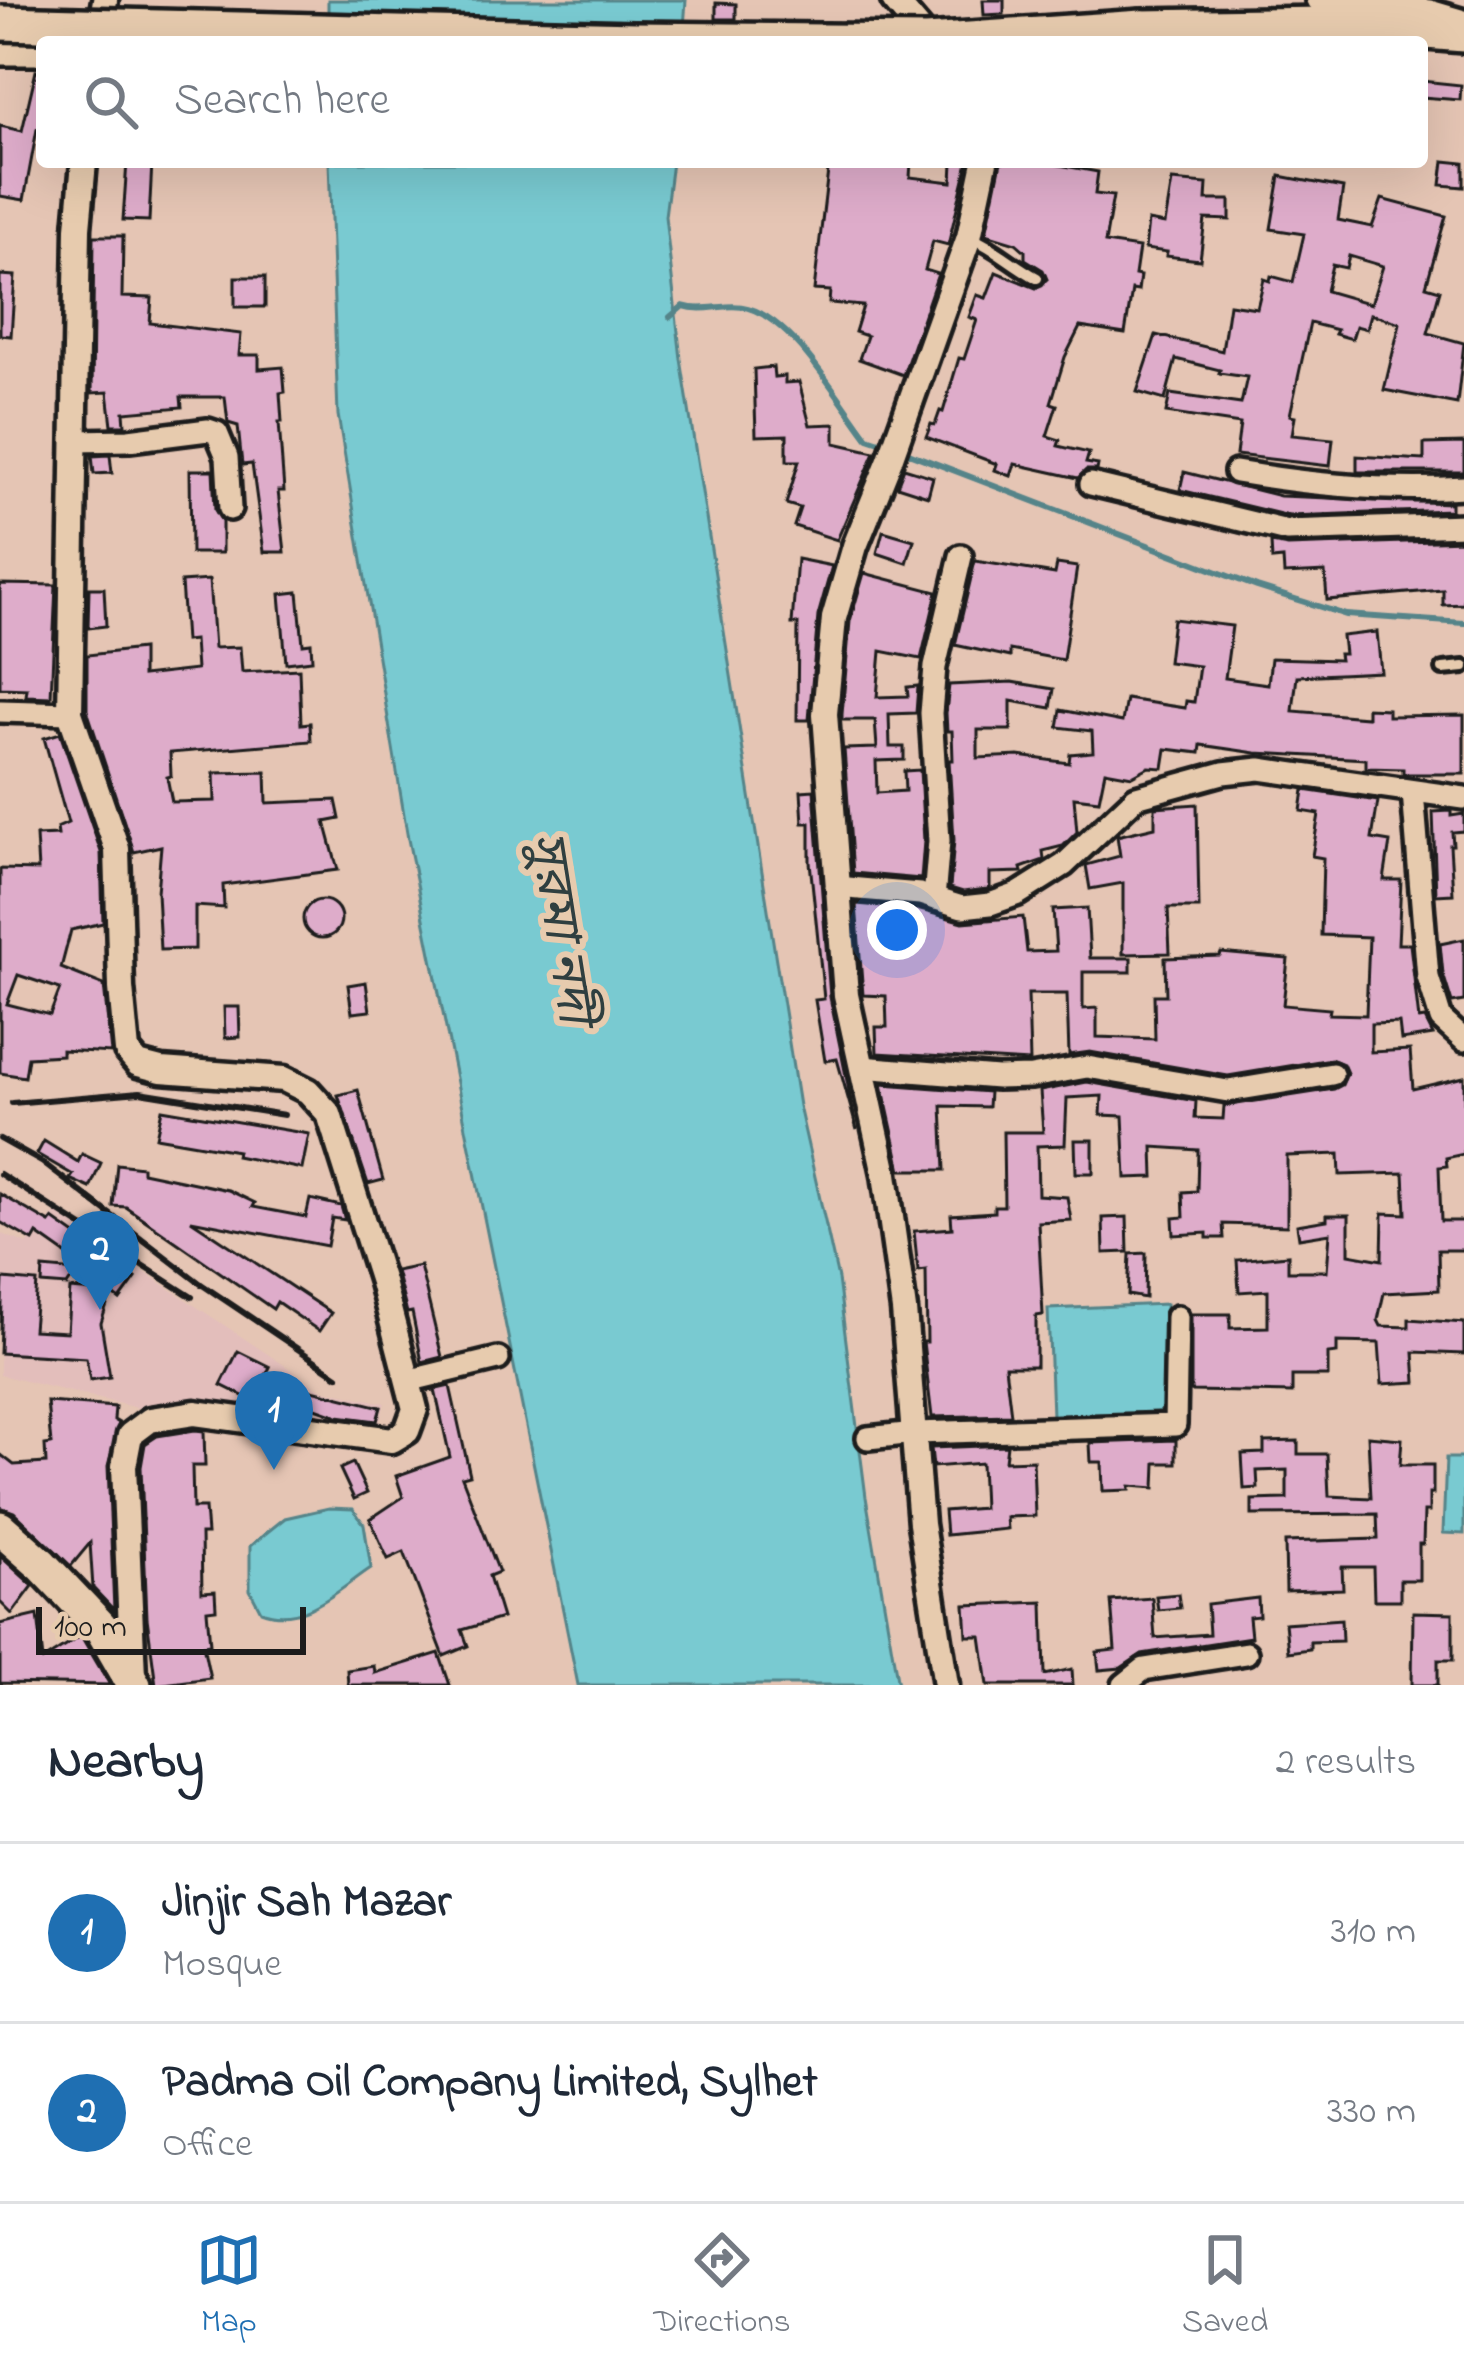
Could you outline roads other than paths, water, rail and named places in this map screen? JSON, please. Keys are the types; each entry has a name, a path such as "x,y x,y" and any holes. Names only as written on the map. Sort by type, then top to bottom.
{"main road":[{"path":"0,23 515,36"},
{"path":"1012,36 1142,27 1326,24 1464,35"},
{"path":"0,48 36,49"},
{"path":"1428,54 1464,56"},
{"path":"0,1528 100,1626 133,1685"}],"street":[{"path":"99,36 105,0"},
{"path":"894,0 925,36"},
{"path":"1317,0 1430,11 1464,21"},
{"path":"83,168 78,227 70,713 117,848 127,1051 138,1064 161,1070 284,1079 322,1103 382,1282 415,1409 407,1432 392,1440 195,1413 150,1420 130,1435 124,1466 133,1685"},
{"path":"946,1685 921,1524 885,1174 846,995 825,714 834,618 855,546 890,462 969,237 984,168"},
{"path":"76,441 217,433 227,457 230,509"},
{"path":"1236,472 1311,485 1464,487"},
{"path":"1091,484 1287,531 1464,525"},
{"path":"934,899 939,841 931,713 935,667 961,556"},
{"path":"0,711 70,713"},
{"path":"836,887 920,894 962,907 990,904 1018,895 1064,865 1136,796 1223,773 1260,769 1464,798"},
{"path":"1413,792 1428,977 1441,1019 1464,1040"},
{"path":"861,1067 997,1078 1087,1067 1228,1091 1332,1074"},
{"path":"868,1438 1175,1425 1177,1317"},
{"path":"407,1381 498,1359"},
{"path":"1124,1685 1144,1669 1246,1653"}],"lane":[{"path":"969,237 999,250 1011,264 1037,278"},
{"path":"1443,669 1464,667"}],"water":[{"path":"328,0 686,0 683,36 328,36"},
{"name":"সুরমা নদী","path":"329,168 671,168 665,216 681,359 799,1106 838,1279 866,1497 898,1685 578,1685 408,839 338,415"},
{"path":"1166,1304 1171,1423 1052,1416 1048,1309"},
{"path":"1446,1458 1464,1458 1464,1534 1443,1533"},
{"path":"329,1508 353,1509 364,1524 371,1568 306,1610 277,1615 261,1611 250,1590 250,1546 285,1518"}],"waterway":[{"path":"670,317 683,306 740,306 765,316 799,345 868,438 886,444"},
{"path":"898,449 1257,587 1346,615 1464,623"}],"railway":[{"path":"12,1103 140,1092 284,1115"},
{"path":"0,1139 43,1163 201,1284 338,1376"},
{"path":"0,1174 192,1297"}],"place":[{"name":"Padma Oil Company Limited, Sylhet","path":"100,1310"},
{"name":"Jinjir Sah Mazar","path":"274,1470"}]}
